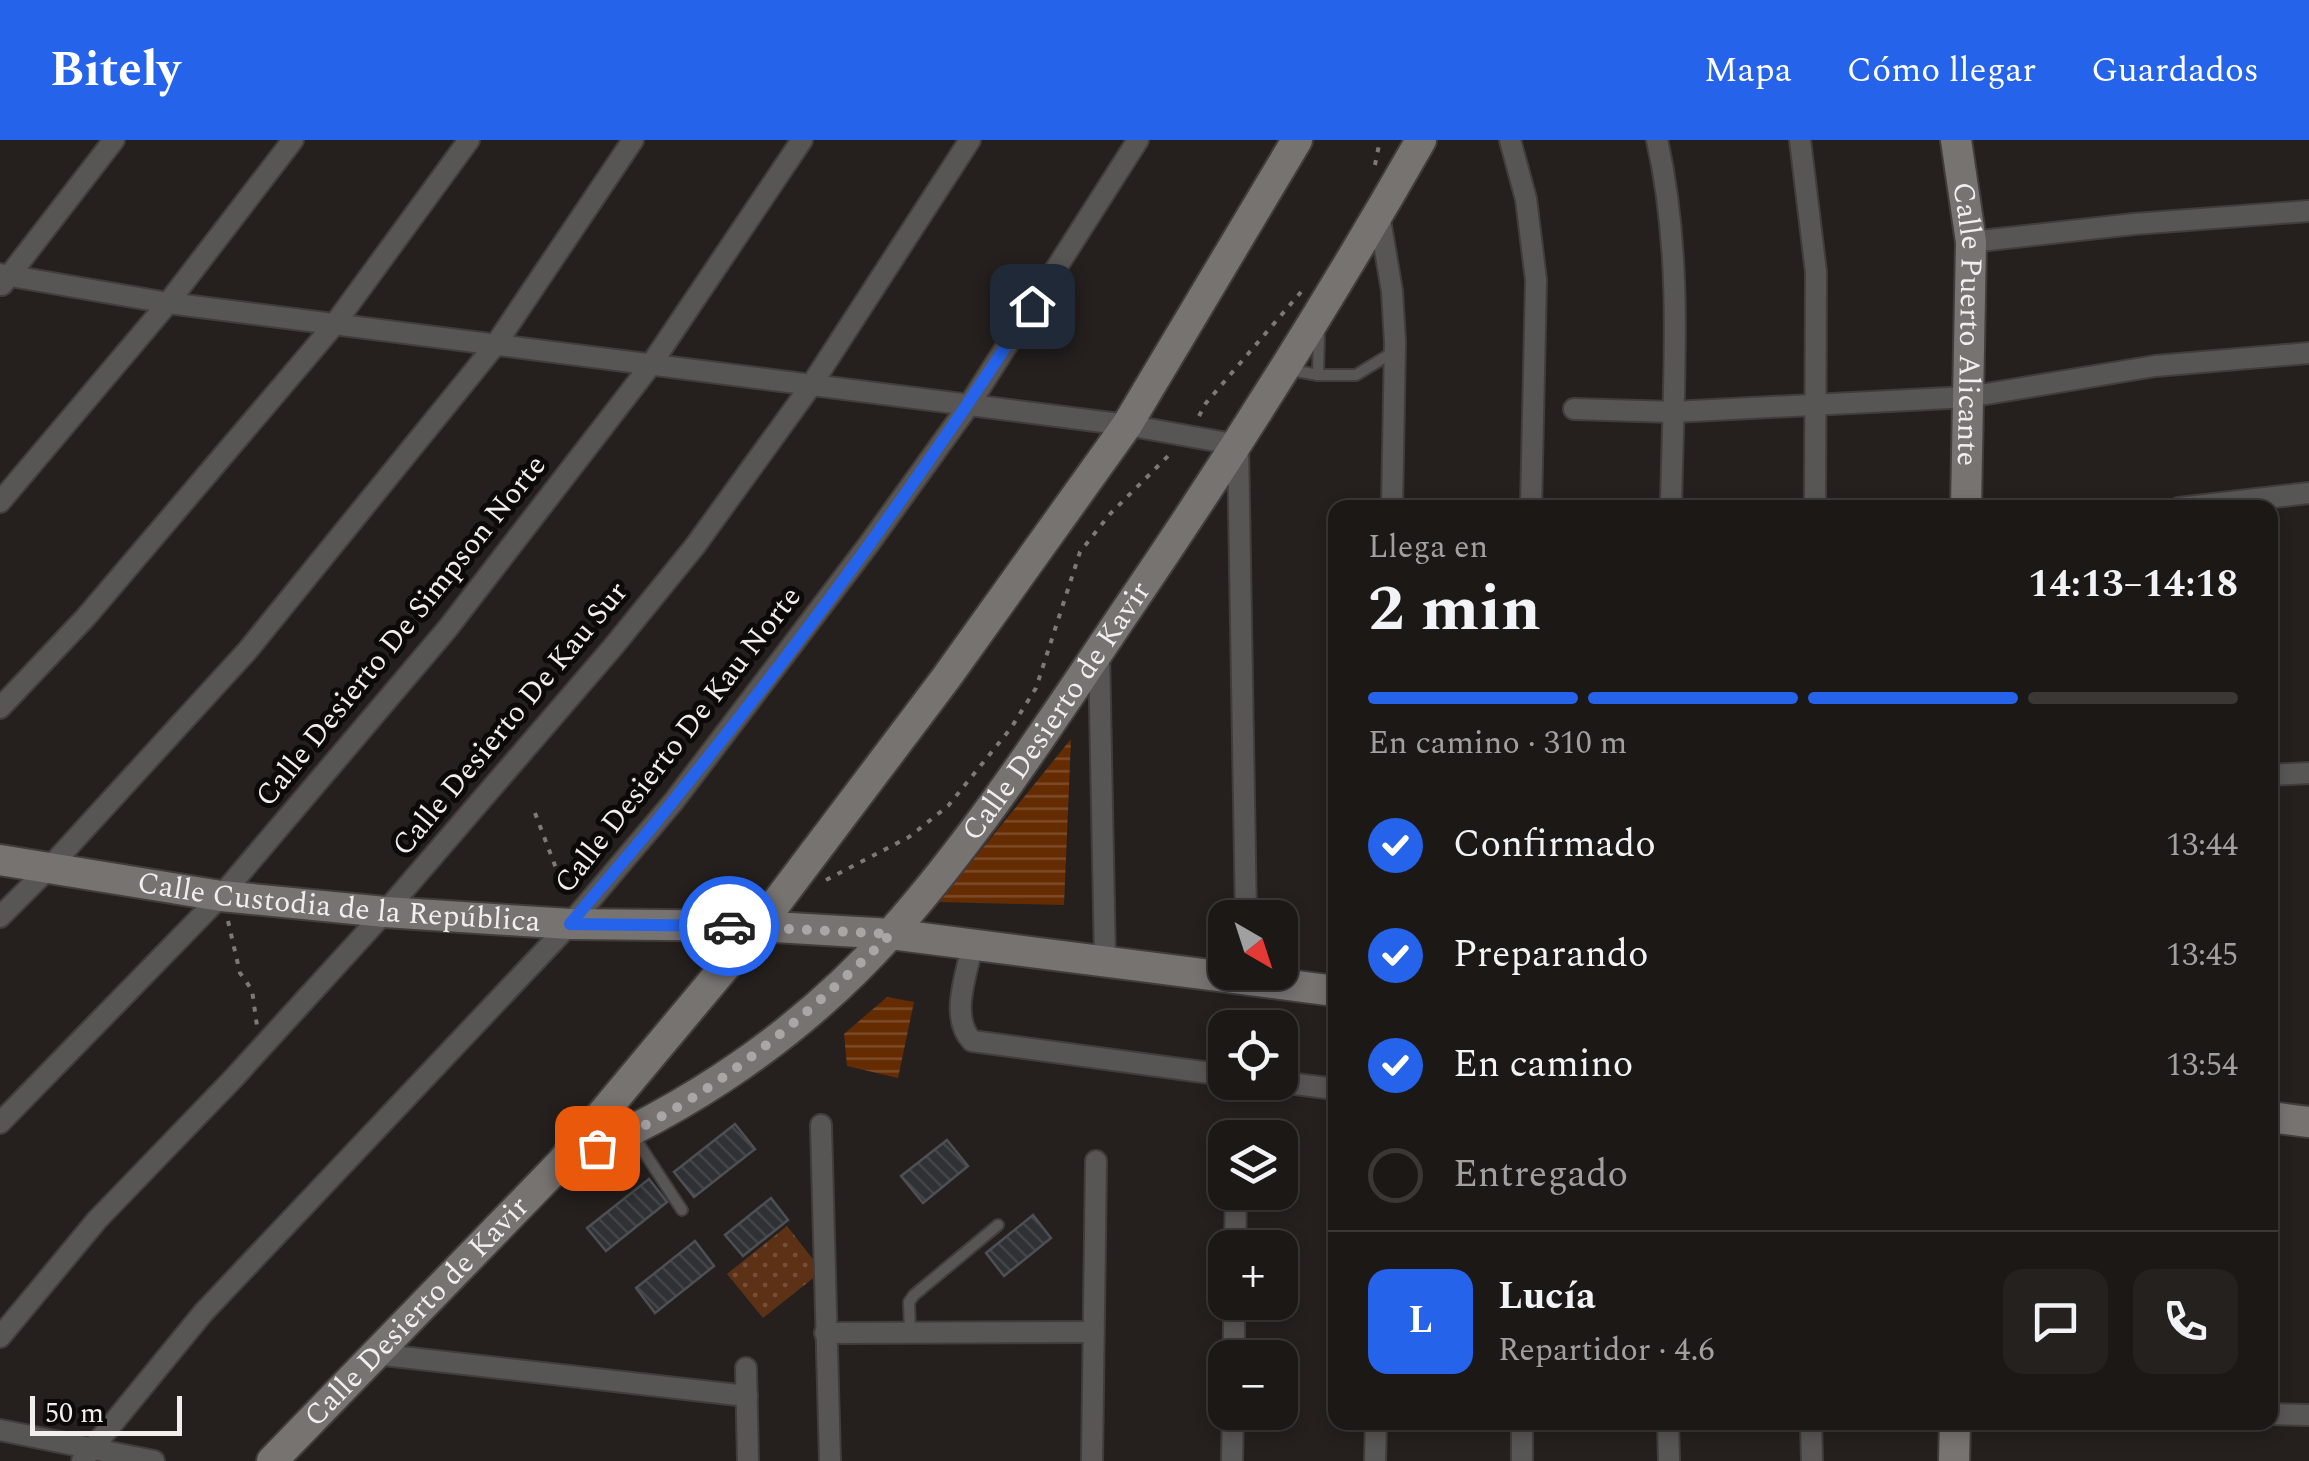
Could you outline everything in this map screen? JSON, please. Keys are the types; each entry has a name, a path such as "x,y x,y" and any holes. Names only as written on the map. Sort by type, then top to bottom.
{"street":[{"path":"3,279 114,140"},
{"path":"0,502 168,303 293,140"},
{"path":"0,708 86,616 334,325 469,140"},
{"path":"0,917 248,650 496,344 633,140"},
{"name":"Calle Desierto De Simpson Norte","path":"0,1124 226,896 448,628 650,366 802,140"},
{"name":"Calle Desierto De Kau Sur","path":"0,1337 96,1220 384,912 672,575 810,387 970,140"},
{"name":"Calle Desierto De Kau Norte","path":"86,1455 202,1313 577,916 674,801 969,405 1138,140"},
{"name":"Calle Desierto de Kavir","path":"272,1461 562,1162 759,926 946,678 1127,425 1297,140"},
{"name":"Calle Desierto de Kavir","path":"562,1162 632,1133 735,1070 792,1028 891,934 982,819 1238,445 1421,140"},
{"path":"1510,140 1526,199 1536,280 1531,500"},
{"path":"1657,140 1675,265 1672,500"},
{"path":"1800,140 1816,272 1816,500"},
{"name":"Calle Puerto Alicante","path":"1956,140 1971,242 1966,500"},
{"path":"1971,242 2134,224 2309,211"},
{"path":"1379,214 1392,290 1395,351 1392,500"},
{"path":"3,279 810,387 1127,425 1238,445 1246,900"},
{"path":"1574,410 1673,412 1968,398 2155,366 2309,354"},
{"path":"2244,500 2309,492"},
{"path":"1099,651 1105,960"},
{"path":"2278,775 2309,773"},
{"name":"Calle Custodia de la República","path":"0,860 226,896 384,912 577,916 891,934 1208,971"},
{"path":"972,944 959,1018 972,1041 1208,1073"},
{"name":"Calle Custodia de la República","path":"1298,984 1328,990"},
{"path":"1298,1084 1328,1087"},
{"path":"2278,1118 2309,1122"},
{"path":"820,1125 830,1461"},
{"path":"1092,1461 1096,1161"},
{"path":"826,1333 1093,1332"},
{"path":"375,1354 747,1396"},
{"path":"746,1368 748,1461"},
{"path":"2278,1414 2309,1415"},
{"path":"0,1430 86,1455 154,1461"},
{"path":"1232,1461 1233,1430"},
{"path":"1375,1461 1376,1430"},
{"path":"1522,1430 1522,1461"},
{"path":"1668,1430 1669,1461"},
{"path":"1811,1430 1812,1461"},
{"path":"1954,1461 1955,1430"}],"lane":[{"path":"1313,322 1320,333 1318,375"},
{"path":"1285,369 1318,375 1356,375 1395,351"},
{"path":"610,1104 682,1210"},
{"path":"910,1330 910,1302 914,1295 998,1225"}],"path":[{"path":"1374,171 1380,140"},
{"path":"826,880 930,822 1011,728 1036,688 1080,552 1110,514 1188,437 1206,404 1310,282"},
{"path":"535,813 564,893 577,916"},
{"path":"226,896 232,946 240,973 250,985 257,1027 266,1042"}],"shaded area":[{"path":"1071,739 1064,905 939,902"},
{"path":"887,997 914,1002 898,1078 847,1066 844,1034"},
{"path":"787,1226 822,1271 763,1318 727,1274"}],"building":[{"path":"735,1124 755,1149 694,1197 674,1172"},
{"path":"947,1140 968,1166 923,1203 901,1176"},
{"path":"649,1179 667,1202 606,1251 587,1228"},
{"path":"771,1198 788,1220 743,1256 725,1235"},
{"path":"1033,1215 1051,1238 1004,1276 986,1253"},
{"path":"695,1241 714,1266 655,1313 636,1288"}],"way so far":[{"path":"597,1148 632,1133 735,1070 792,1028 891,934 729,926"}],"route":[{"path":"729,926 570,924 674,801 849,571 969,405 1032,306"}]}
